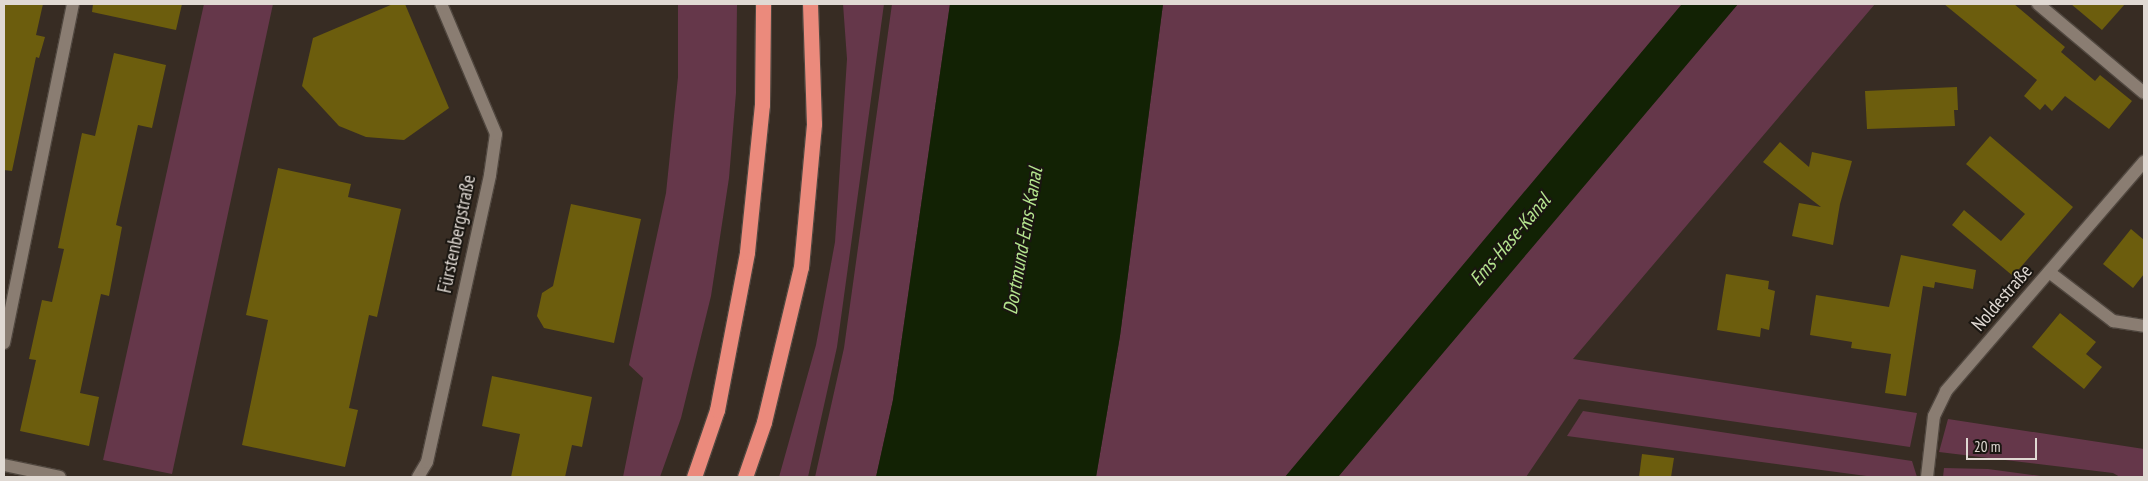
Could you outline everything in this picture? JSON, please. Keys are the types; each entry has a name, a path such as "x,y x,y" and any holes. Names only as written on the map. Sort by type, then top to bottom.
{"highway":[{"path":"694,477 717,410 746,252 762,105 763,4"},
{"path":"745,477 764,422 801,267 814,124 810,4"}],"street":[{"path":"4,343 73,4"},
{"name":"Fürstenbergstraße","path":"418,477 426,462 432,437 490,175 496,134 441,4"},
{"path":"2038,4 2144,93"},
{"name":"Noldestraße","path":"1927,477 1934,416 1940,400 2144,162"},
{"path":"2049,272 2113,321 2144,326"},
{"path":"4,464 60,477"}],"shaded area":[{"path":"204,4 273,4 172,474 103,460"},
{"path":"678,4 737,4 736,93 729,178 711,296 681,418 660,477 623,477 643,378 629,365 666,193 678,77"},
{"path":"843,4 884,4 837,347 808,477 779,477 816,345 835,242 847,59"},
{"path":"892,4 950,4 893,400 876,477 815,477 844,348"},
{"path":"1163,4 1682,4 1285,477 1096,477 1120,336"},
{"path":"1738,4 1875,4 1573,359 1917,413 1910,447 1579,399 1526,477 1338,477"},
{"path":"1583,411 1912,461 1917,477 1874,477 1567,436"},
{"path":"1948,419 2144,449 2144,477 2120,477 2113,473 1939,452"},
{"path":"1944,468 1988,469 2048,477 1943,477"}],"water":[{"name":"Dortmund-Ems-Kanal","path":"950,4 1163,4 1120,336 1096,477 876,477 893,400"},
{"name":"Ems-Hase-Kanal","path":"1682,4 1738,4 1338,477 1285,477"}],"building":[{"path":"4,4 43,4 36,35 45,37 39,58 36,57 12,171 4,170"},
{"path":"93,4 182,4 176,30 92,12"},
{"path":"393,4 405,4 449,108 404,140 366,137 339,126 302,86 313,38"},
{"path":"1944,4 2014,4 2065,47 2061,52 2095,81 2100,75 2132,101 2109,129 2065,96 2052,111 2045,104 2040,110 2024,96 2037,80"},
{"path":"2071,4 2125,4 2102,30"},
{"path":"114,53 166,65 152,128 138,125 116,225 122,227 109,296 101,294 80,393 99,397 89,446 20,431 36,360 29,359 42,300 52,302 64,249 58,248 82,133 95,136"},
{"path":"1957,87 1958,110 1954,110 1955,126 1867,129 1865,91"},
{"path":"1990,136 2073,207 2013,276 1952,225 1964,210 2001,241 2025,214 1966,164"},
{"path":"1780,142 1809,167 1812,152 1852,161 1840,204 1833,245 1792,236 1799,203 1821,207 1763,162"},
{"path":"278,168 351,184 348,197 401,209 377,317 369,315 349,408 358,410 345,467 242,445 268,320 246,315"},
{"path":"571,204 641,219 614,343 544,328 537,316 542,293 553,286"},
{"path":"2131,229 2144,240 2144,274 2133,288 2103,264"},
{"path":"1901,255 1976,270 1973,289 1935,282 1934,288 1923,286 1906,396 1885,393 1891,354 1851,348 1852,342 1810,335 1816,295 1889,307"},
{"path":"1726,274 1769,281 1768,289 1775,291 1769,330 1761,328 1760,337 1717,330"},
{"path":"2060,313 2096,342 2086,354 2102,367 2084,389 2032,347"},
{"path":"492,376 592,397 582,447 572,445 565,477 511,477 520,434 482,426"},
{"path":"1642,454 1674,458 1671,477 1639,477"}]}
